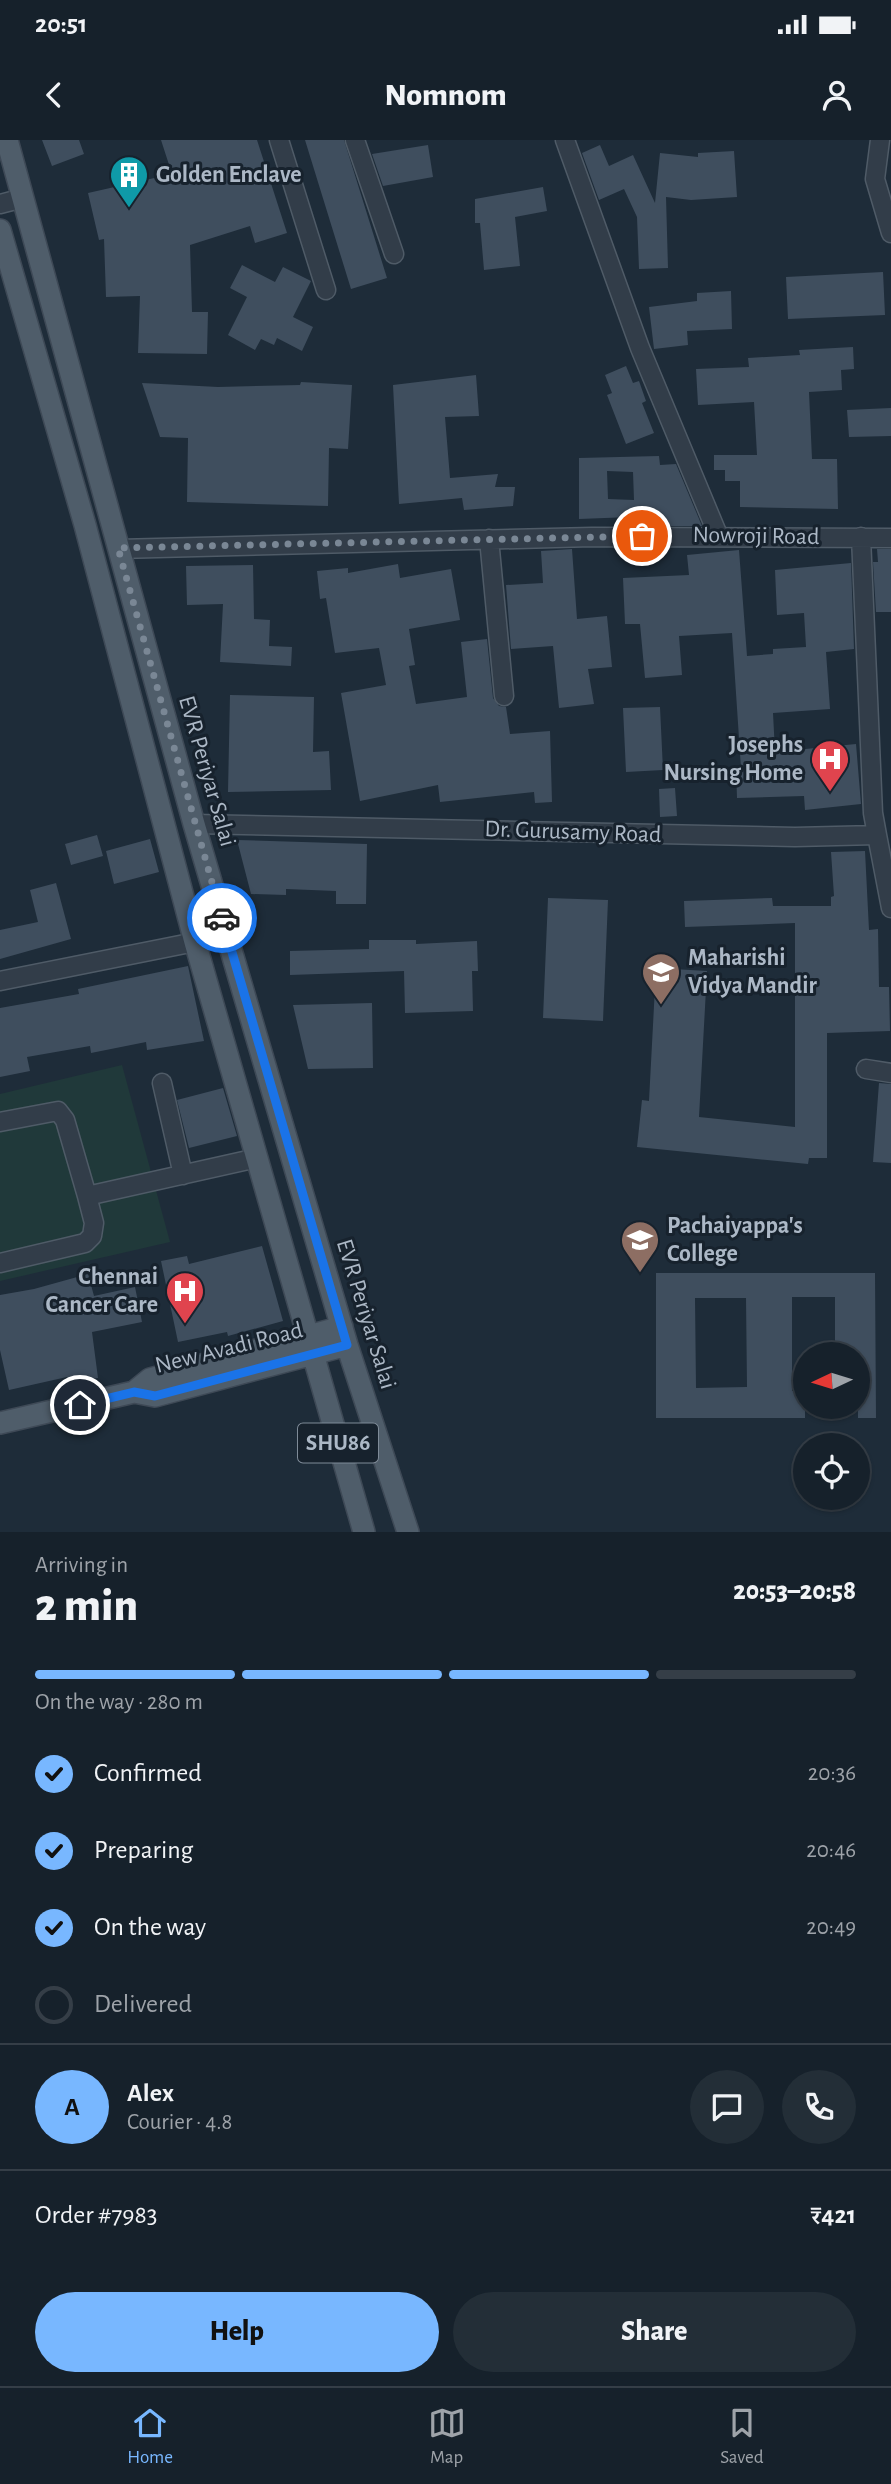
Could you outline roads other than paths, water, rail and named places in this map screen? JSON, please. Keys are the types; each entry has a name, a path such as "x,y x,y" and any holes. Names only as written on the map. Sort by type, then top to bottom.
{"main road":[{"name":"EVR Periyar Salai","path":"7,140 194,824 344,1336 408,1532"},
{"name":"SHU86","path":"0,230 85,525 195,943 364,1532"},
{"name":"New Avadi Road","path":"0,1423 134,1392 150,1379 311,1346 344,1336"}],"street":[{"path":"279,140 326,290"},
{"path":"355,140 394,254"},
{"path":"565,140 640,348 718,535"},
{"path":"880,140 875,179 891,233"},
{"path":"0,204 23,198"},
{"name":"Nowroji Road","path":"118,548 718,535 891,538"},
{"path":"861,537 873,813 891,908"},
{"path":"489,539 505,696"},
{"name":"Dr. Gurusamy Road","path":"194,824 782,837 877,835"},
{"path":"0,981 195,943"},
{"path":"866,1069 891,1073"},
{"path":"162,1083 183,1175"},
{"path":"0,1122 58,1111 65,1120 94,1223 92,1236 85,1243 0,1263"},
{"path":"87,1196 257,1158"}],"place":[{"name":"Golden Enclave","path":"129,209"},
{"name":"Josephs Nursing Home","path":"830,793"},
{"name":"Maharishi Vidya Mandir","path":"661,1006"},
{"name":"Pachaiyappa's College","path":"640,1274"},
{"name":"Chennai Cancer Care","path":"185,1325"}]}
